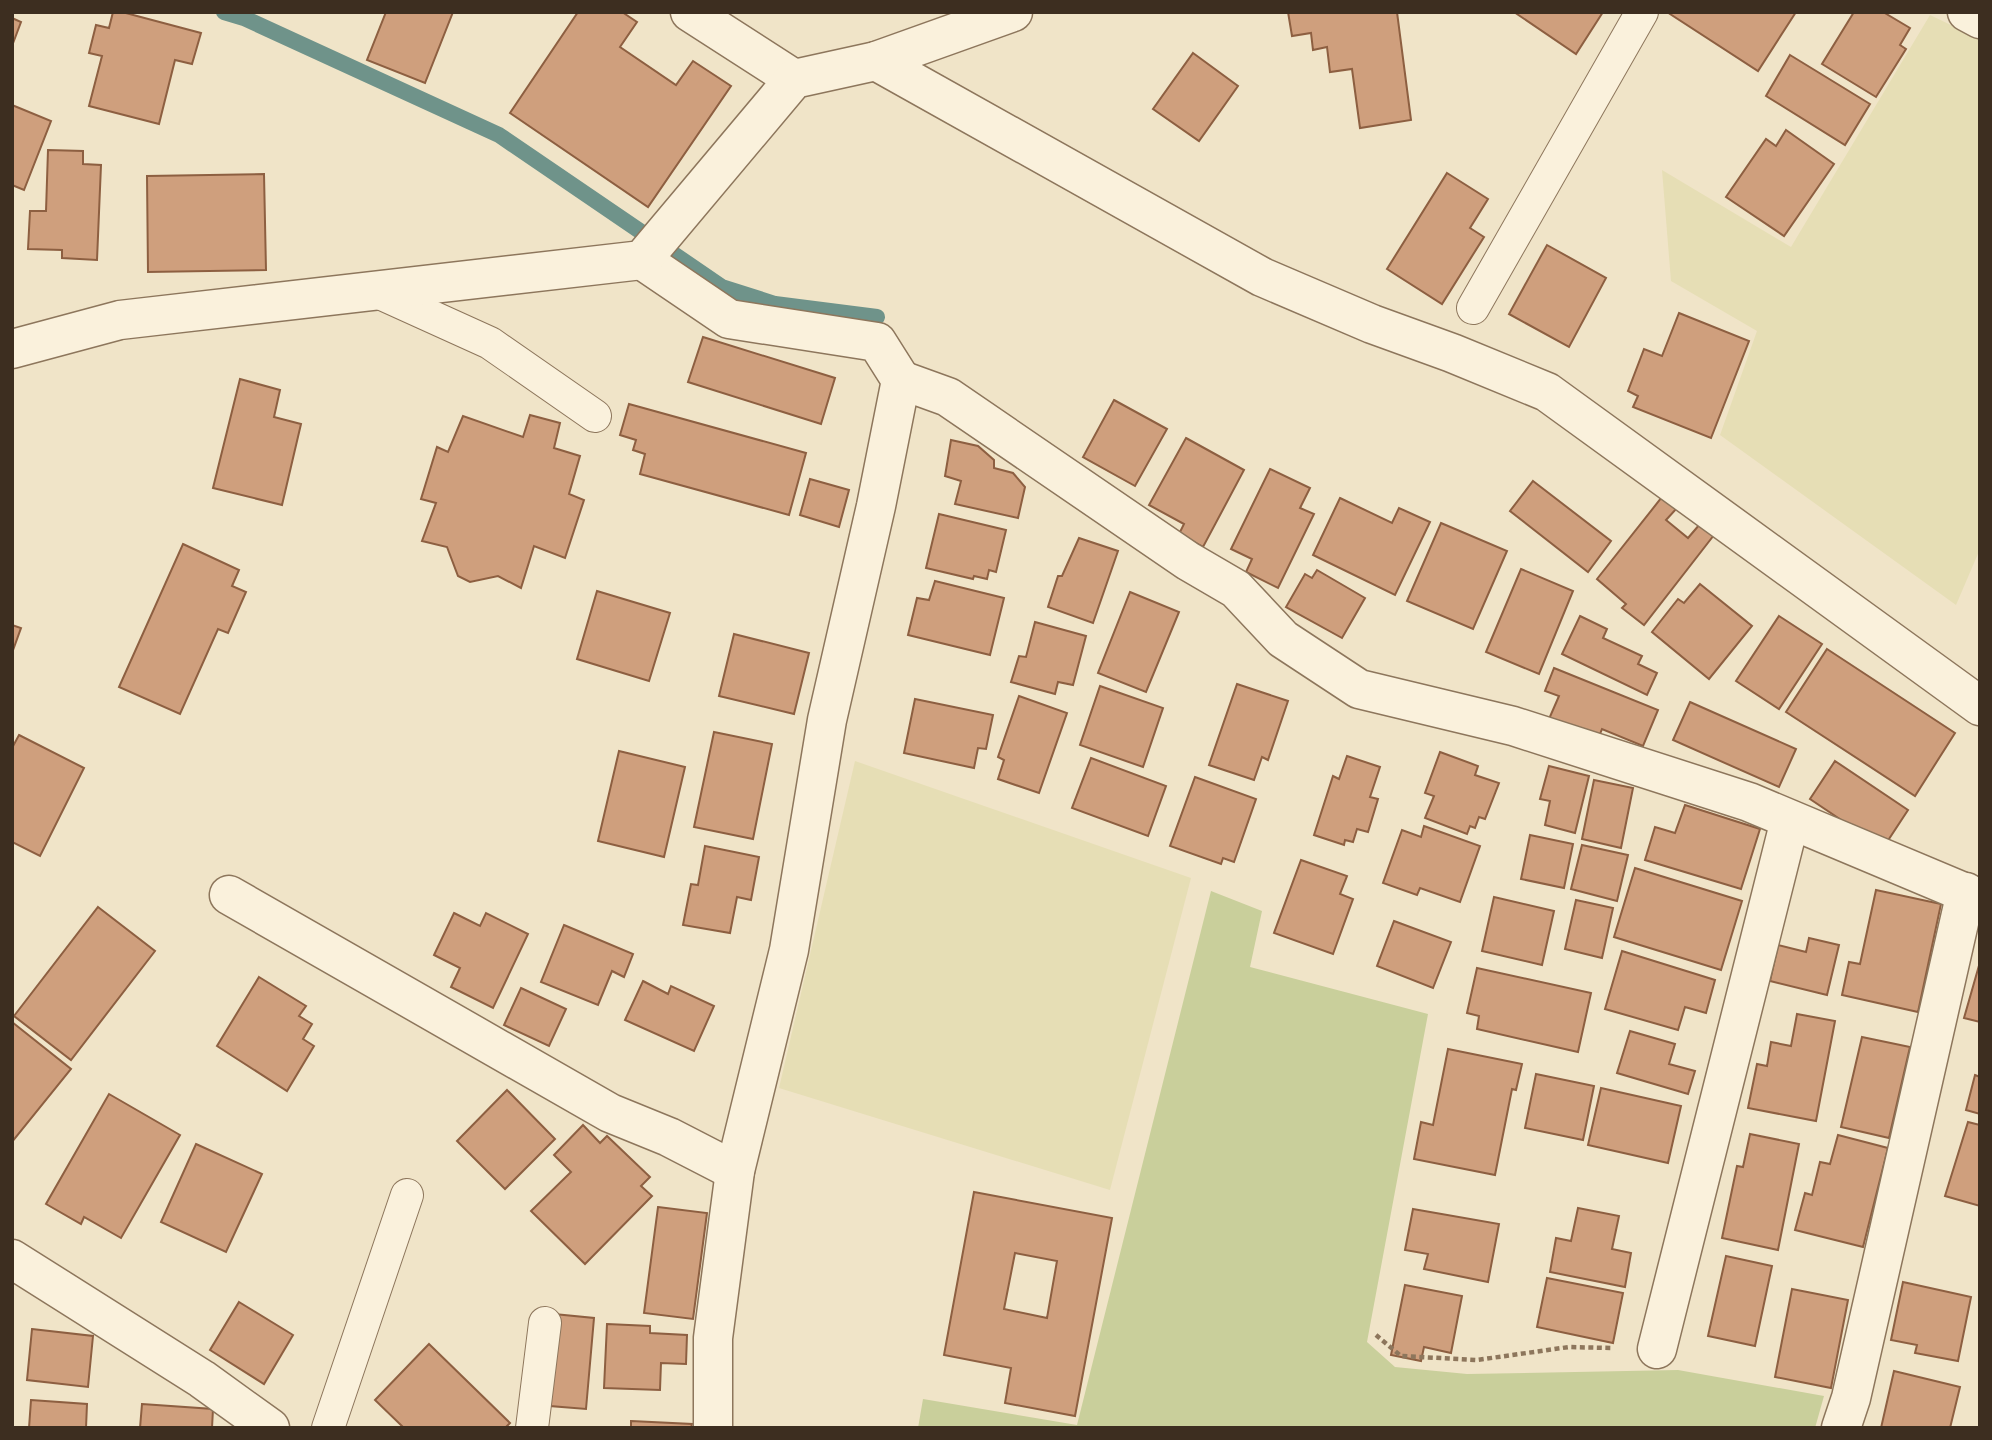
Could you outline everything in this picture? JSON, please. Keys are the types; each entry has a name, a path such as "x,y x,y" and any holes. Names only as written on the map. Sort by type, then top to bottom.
{"street":[{"path":"690,12 794,79"},
{"path":"642,260 794,79 876,61 1013,12"},
{"path":"1967,12 1980,19"},
{"path":"876,61 1262,277 1372,324 1547,392 1980,706"},
{"path":"12,349 120,320 642,260 729,319 877,342 901,380 948,397 1188,561 1236,589 1283,639 1359,689 1513,726 1749,802 1973,895 1841,1428"},
{"path":"713,1428 713,1339 736,1171 789,950 827,720 876,506 901,380"},
{"path":"1657,1349 1790,820"},
{"path":"229,895 610,1113 669,1137 736,1171"},
{"path":"12,1259 202,1379 270,1428"}],"lane":[{"path":"1473,308 1642,12"},
{"path":"373,290 490,343 595,416"},
{"path":"328,1428 407,1195"},
{"path":"532,1428 545,1323"}],"path":[{"path":"1376,1335 1401,1356 1414,1357 1476,1360 1569,1347 1657,1349"}],"shaded area":[{"path":"1930,15 1980,39 1980,549 1956,605 1720,435 1757,331 1671,281 1662,170 1791,247"},
{"path":"855,761 1191,878 1110,1190 779,1088"}],"green space":[{"path":"1211,891 1262,911 1250,967 1428,1014 1367,1342 1395,1367 1467,1374 1678,1370 1824,1396 1815,1428 918,1428 923,1399 1077,1425"}],"building":[{"path":"113,12 201,33 192,64 175,60 159,124 89,106 102,56 89,53 96,25 109,28"},
{"path":"386,12 453,12 425,83 367,60"},
{"path":"578,12 622,12 637,22 620,47 676,85 693,61 731,86 648,207 510,113"},
{"path":"1288,12 1397,12 1411,120 1360,128 1352,69 1330,72 1327,47 1313,50 1311,33 1292,36"},
{"path":"1514,12 1603,12 1576,54"},
{"path":"1667,12 1796,12 1758,71"},
{"path":"1854,12 1883,12 1910,28 1900,45 1906,49 1876,97 1822,64"},
{"path":"12,18 21,22 12,46"},
{"path":"1193,53 1238,86 1199,141 1153,109"},
{"path":"1790,55 1870,104 1845,145 1766,96"},
{"path":"12,105 51,121 24,190 12,185"},
{"path":"1786,130 1834,164 1784,236 1726,197 1766,139 1776,146"},
{"path":"48,150 83,151 83,164 101,165 97,260 62,258 62,250 28,249 30,211 46,211"},
{"path":"1447,173 1488,199 1470,228 1484,237 1442,304 1387,269"},
{"path":"264,174 266,270 148,272 147,176"},
{"path":"1547,245 1606,278 1569,347 1509,314"},
{"path":"1679,313 1749,341 1711,438 1633,407 1638,396 1628,391 1644,349 1662,356"},
{"path":"703,337 835,378 821,424 688,382"},
{"path":"240,379 280,390 274,417 301,424 282,505 213,488"},
{"path":"1114,400 1167,429 1135,486 1083,457"},
{"path":"629,404 806,453 789,515 640,474 645,454 633,450 636,440 620,435"},
{"path":"530,415 560,423 554,448 580,456 569,494 584,500 565,558 534,546 521,588 498,576 470,582 458,576 447,547 422,541 436,503 421,499 437,447 448,452 463,416 523,437"},
{"path":"1186,438 1244,470 1203,547 1179,534 1184,524 1149,505"},
{"path":"951,440 978,446 994,460 994,468 1013,473 1025,487 1018,518 955,504 961,481 945,476"},
{"path":"1270,469 1310,488 1300,508 1314,514 1278,588 1246,572 1252,559 1231,549"},
{"path":"810,479 849,490 839,527 800,515"},
{"path":"1533,481 1611,541 1588,572 1510,511"},
{"path":"1662,497 1677,508 1666,520 1688,538 1700,524 1714,535 1644,625 1622,608 1626,604 1597,579"},
{"path":"1340,498 1392,523 1399,508 1430,522 1395,595 1313,555"},
{"path":"939,514 1006,530 996,572 989,570 987,579 974,576 973,579 926,568"},
{"path":"1441,523 1507,551 1473,629 1407,601"},
{"path":"1079,538 1118,551 1093,623 1048,607 1058,576 1062,576"},
{"path":"183,544 239,570 232,586 246,592 228,633 218,629 180,714 119,687"},
{"path":"1521,569 1573,591 1539,674 1486,652"},
{"path":"1317,570 1365,598 1342,638 1286,607 1305,574 1312,578"},
{"path":"935,581 1004,598 990,655 908,635 917,598 929,600"},
{"path":"1700,584 1752,626 1709,679 1652,632 1678,599 1684,603"},
{"path":"597,591 670,613 649,681 577,659"},
{"path":"1130,592 1179,612 1146,692 1098,673"},
{"path":"1580,616 1607,629 1603,638 1642,656 1638,664 1657,673 1647,695 1562,654"},
{"path":"1779,616 1822,644 1779,709 1736,681"},
{"path":"1035,622 1086,636 1073,685 1058,682 1055,694 1011,682 1019,656 1026,657"},
{"path":"12,625 21,628 12,653"},
{"path":"734,634 809,653 794,714 719,696"},
{"path":"1827,649 1955,733 1915,796 1786,712"},
{"path":"1554,668 1658,710 1643,746 1602,729 1598,739 1549,719 1559,696 1545,691"},
{"path":"1237,684 1288,701 1268,760 1262,757 1254,780 1209,765"},
{"path":"1100,686 1163,708 1143,767 1080,745"},
{"path":"1019,696 1067,713 1039,793 998,779 1004,760 998,757"},
{"path":"915,699 993,715 986,749 978,748 974,768 904,753"},
{"path":"1690,702 1796,749 1779,787 1673,740"},
{"path":"714,732 772,744 753,839 694,827"},
{"path":"19,735 84,768 40,856 12,842 12,748"},
{"path":"619,751 685,767 664,857 598,841"},
{"path":"1440,752 1478,766 1475,775 1499,783 1485,819 1479,817 1475,828 1470,826 1467,834 1425,818 1434,796 1425,793"},
{"path":"1347,756 1380,767 1370,797 1378,799 1368,832 1357,829 1353,842 1345,840 1344,845 1314,835 1333,776 1339,779"},
{"path":"1091,758 1166,786 1148,836 1072,808"},
{"path":"1835,761 1908,810 1883,848 1810,799"},
{"path":"1549,766 1589,776 1575,833 1545,825 1550,801 1540,799"},
{"path":"1195,777 1256,799 1234,862 1223,858 1221,864 1170,846"},
{"path":"1594,780 1633,788 1621,848 1582,839"},
{"path":"1685,805 1760,829 1741,889 1645,860 1655,827 1675,833"},
{"path":"1424,826 1480,846 1460,902 1420,888 1417,895 1383,883 1402,830 1421,837"},
{"path":"1530,835 1573,844 1564,888 1521,879"},
{"path":"1582,845 1628,855 1617,901 1571,889"},
{"path":"705,846 759,857 751,900 737,897 730,933 683,925 691,884 698,885"},
{"path":"1301,860 1347,876 1340,894 1353,899 1333,954 1274,933"},
{"path":"1635,868 1742,901 1721,970 1614,937"},
{"path":"1876,890 1941,904 1918,1012 1842,995 1849,962 1860,964"},
{"path":"1494,897 1554,911 1542,965 1482,951"},
{"path":"1576,900 1613,908 1602,958 1565,949"},
{"path":"98,907 155,951 71,1060 14,1016"},
{"path":"454,913 480,926 486,913 528,934 493,1008 451,987 460,968 434,955"},
{"path":"1394,921 1451,942 1433,988 1377,966"},
{"path":"564,925 633,954 624,977 612,971 598,1005 541,982"},
{"path":"1809,938 1839,945 1827,995 1770,981 1778,945 1806,952"},
{"path":"1622,951 1715,980 1706,1013 1685,1007 1678,1030 1605,1009"},
{"path":"1980,962 1980,1022 1964,1018"},
{"path":"1477,968 1591,993 1578,1052 1477,1029 1479,1016 1467,1013"},
{"path":"259,977 306,1006 299,1016 312,1024 303,1039 314,1046 287,1091 217,1046"},
{"path":"643,981 668,994 671,986 714,1006 694,1051 625,1020"},
{"path":"521,988 566,1009 549,1046 504,1025"},
{"path":"1797,1014 1835,1021 1816,1121 1748,1108 1757,1064 1767,1066 1771,1042 1791,1046"},
{"path":"12,1022 71,1069 12,1142"},
{"path":"1630,1031 1675,1044 1669,1064 1695,1071 1688,1094 1617,1073"},
{"path":"1862,1037 1910,1047 1889,1138 1841,1127"},
{"path":"1448,1049 1522,1064 1516,1090 1512,1089 1495,1175 1414,1159 1421,1122 1433,1125"},
{"path":"1536,1074 1594,1086 1583,1140 1525,1128"},
{"path":"1975,1075 1980,1077 1980,1114 1966,1110"},
{"path":"1601,1088 1681,1106 1668,1163 1588,1145"},
{"path":"507,1090 555,1139 505,1189 457,1141"},
{"path":"109,1094 180,1135 121,1238 84,1217 81,1224 46,1204"},
{"path":"1968,1122 1980,1125 1980,1206 1945,1196"},
{"path":"583,1125 600,1143 607,1136 650,1177 641,1186 652,1196 585,1264 531,1211 571,1172 554,1155"},
{"path":"1750,1134 1799,1144 1778,1250 1722,1238 1737,1166 1743,1167"},
{"path":"1838,1135 1888,1148 1863,1247 1795,1230 1805,1193 1812,1195 1820,1162 1830,1164"},
{"path":"196,1144 262,1174 226,1252 161,1222"},
{"path":"974,1192 1112,1218 1075,1416 1005,1403 1011,1368 944,1355","holes":["1015,1253 1057,1261 1047,1318 1004,1309"]},
{"path":"658,1207 707,1213 693,1319 644,1313"},
{"path":"1578,1208 1619,1216 1612,1249 1631,1253 1625,1287 1550,1272 1556,1238 1571,1241"},
{"path":"1413,1209 1499,1224 1488,1282 1424,1269 1428,1254 1405,1250"},
{"path":"1726,1256 1772,1266 1755,1346 1708,1336"},
{"path":"1547,1278 1623,1293 1613,1343 1537,1327"},
{"path":"1903,1282 1971,1297 1958,1361 1915,1353 1917,1345 1891,1340"},
{"path":"1405,1285 1462,1296 1451,1353 1424,1347 1421,1361 1391,1355"},
{"path":"1792,1289 1848,1300 1831,1388 1775,1377"},
{"path":"239,1302 293,1335 264,1384 210,1350"},
{"path":"554,1314 594,1318 586,1409 550,1406"},
{"path":"607,1324 650,1326 650,1333 687,1335 686,1364 661,1363 660,1390 604,1388"},
{"path":"32,1329 93,1336 88,1387 27,1380"},
{"path":"429,1344 510,1423 505,1428 404,1428 375,1400"},
{"path":"1894,1371 1960,1387 1950,1428 1881,1428"},
{"path":"31,1400 87,1404 86,1428 29,1428"},
{"path":"142,1404 213,1409 212,1428 140,1428"},
{"path":"631,1421 692,1424 691,1428 631,1428"}],"waterway":[{"path":"224,12 244,18 499,135 722,287 775,304 877,317"}]}
